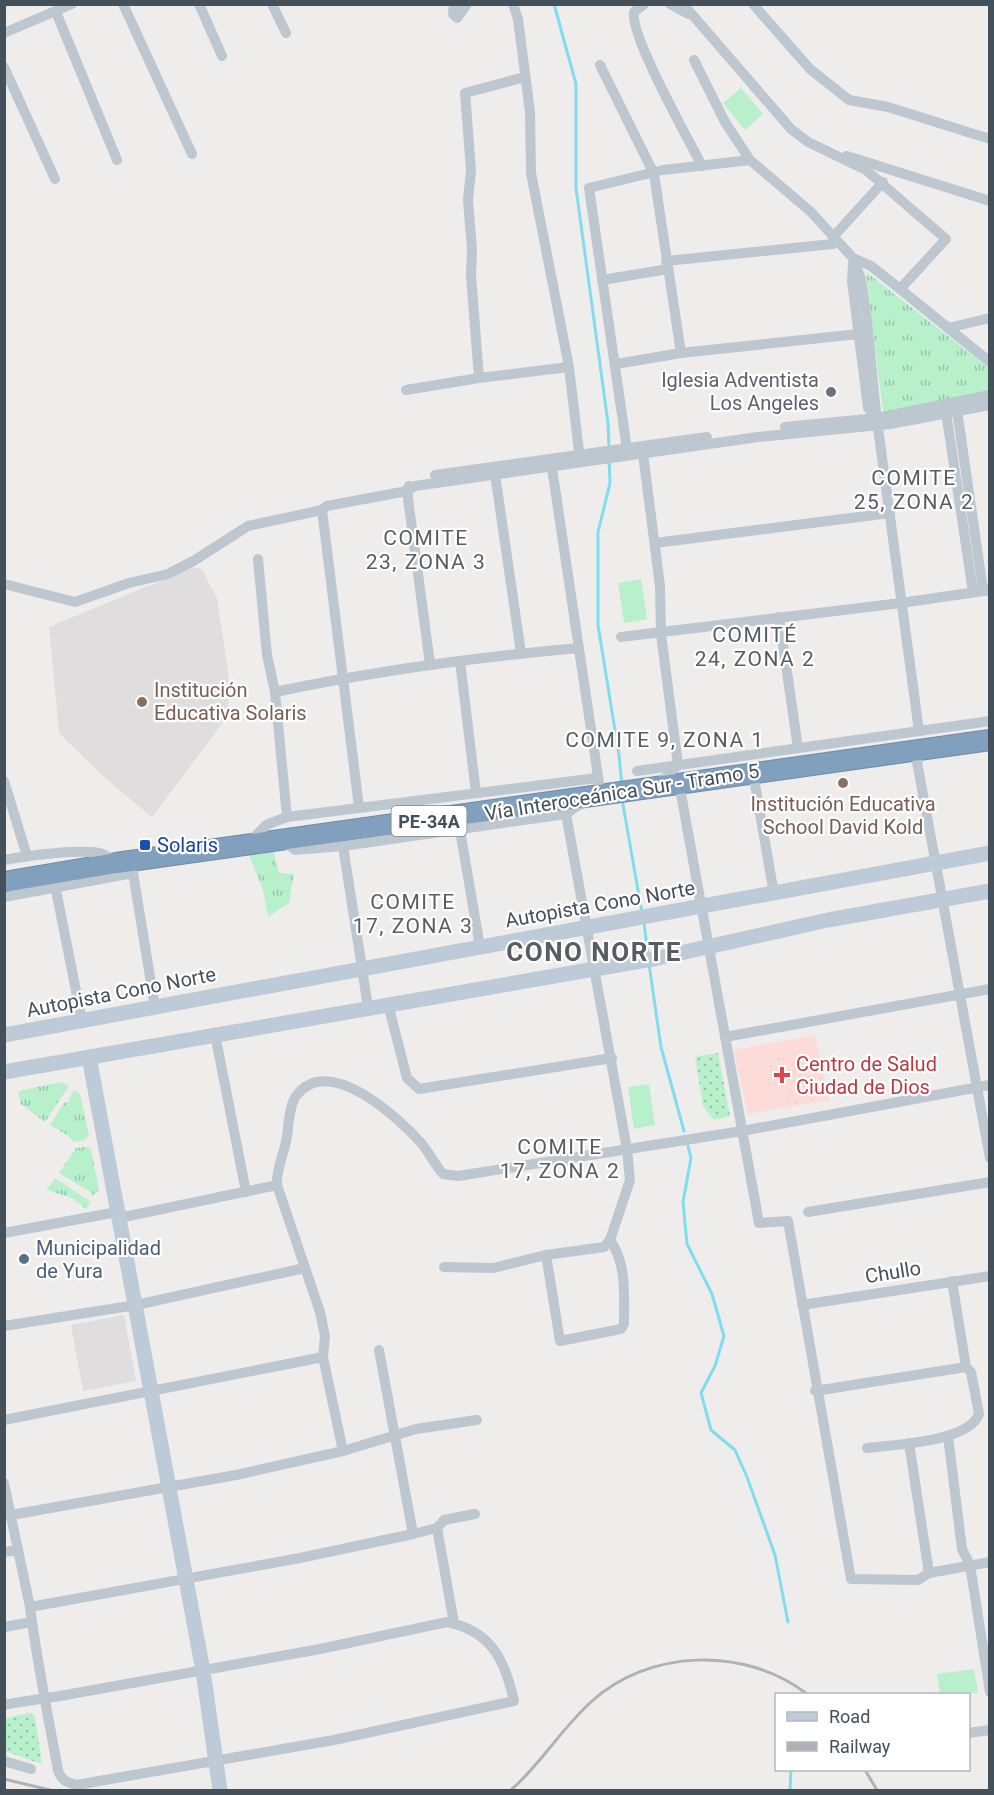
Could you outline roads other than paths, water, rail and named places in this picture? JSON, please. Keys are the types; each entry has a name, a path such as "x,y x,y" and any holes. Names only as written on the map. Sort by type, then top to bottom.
{"highway":[{"name":"Vía Interoceánica Sur - Tramo 5","path":"4,882 116,863 284,841 600,791 645,789 678,774 753,772 990,740"}],"main road":[{"name":"Autopista Cono Norte","path":"5,1035 774,894 990,852"},
{"path":"4,1072 658,958 828,920 990,891"},
{"path":"89,1057 203,1671 220,1791"}],"street":[{"path":"4,33 72,4"},
{"path":"123,4 192,154"},
{"path":"199,4 222,56"},
{"path":"272,4 286,33"},
{"path":"454,4 453,14 457,18 467,4"},
{"path":"513,4 518,19 530,112 531,173 569,367 580,459"},
{"path":"644,4 634,12 632,20 648,59 702,166"},
{"path":"670,4 689,15"},
{"path":"683,4 689,15 791,129 808,142 866,170 883,182 946,239 900,289"},
{"path":"753,4 810,69 849,100 888,107 990,140"},
{"path":"56,12 117,160"},
{"path":"694,60 725,122 750,160 834,236 853,258 861,279 868,408 877,422 919,731"},
{"path":"600,65 654,174 681,353"},
{"path":"4,67 55,179"},
{"path":"479,378 471,276 472,250 468,200 471,170 465,93 525,77"},
{"path":"839,156 854,156 937,186 990,201"},
{"path":"627,449 589,188 654,174 750,160"},
{"path":"602,280 667,265 833,244 834,236 883,182"},
{"path":"853,258 871,266 990,362"},
{"path":"948,328 990,318"},
{"path":"616,364 681,353 863,333"},
{"path":"406,390 569,367"},
{"path":"495,469 552,468 580,459 627,449 757,430 877,422 990,395"},
{"path":"4,584 75,602 129,583 168,574 248,526 322,510 327,506 407,491 416,486 495,469 574,457 580,459 643,454 990,405"},
{"path":"621,637 661,634 982,591 951,411"},
{"path":"643,454 660,586 661,634 678,774 700,907 709,945 759,1224 788,1221 815,1391 850,1579 918,1580 929,1573 990,1562"},
{"path":"552,468 600,791"},
{"path":"495,469 521,653"},
{"path":"407,491 430,664"},
{"path":"322,510 341,678 359,807"},
{"path":"655,543 890,513"},
{"path":"258,559 267,655 275,692 287,817"},
{"path":"779,617 798,748"},
{"path":"275,692 341,678 430,664 579,648"},
{"path":"460,661 476,793"},
{"path":"637,771 678,774 798,748 990,721"},
{"path":"915,751 990,1158"},
{"path":"753,772 774,894"},
{"path":"4,781 27,856"},
{"path":"248,845 266,825 287,817 476,793 600,791"},
{"path":"284,841 295,850 343,846 566,814 600,791"},
{"path":"444,1267 493,1268 546,1255 604,1247 610,1240 630,1180 612,1058 566,814"},
{"path":"460,830 480,947"},
{"path":"343,846 368,1007"},
{"path":"4,860 27,856 103,854 133,873"},
{"path":"4,897 55,885 133,873"},
{"path":"133,873 155,1007"},
{"path":"55,885 82,1021"},
{"path":"725,1037 990,989"},
{"path":"388,1004 407,1078 419,1089 612,1058"},
{"path":"215,1034 246,1192"},
{"path":"343,1451 323,1357 324,1328 277,1185 276,1174 286,1145 291,1106 296,1095 305,1088 326,1080 340,1082 378,1104 424,1146 443,1174 458,1176 742,1131 990,1085"},
{"path":"808,1212 990,1182"},
{"path":"4,1233 117,1212 124,1217 277,1185"},
{"path":"546,1255 560,1341 621,1329 624,1324 624,1284 617,1250 610,1240"},
{"path":"4,1326 136,1305 304,1268"},
{"name":"Chullo","path":"802,1305 990,1276"},
{"path":"867,1448 948,1436 964,1430 977,1420 979,1414 971,1372 966,1367 952,1281"},
{"path":"379,1350 413,1534"},
{"path":"4,1420 152,1393 323,1357"},
{"path":"815,1391 966,1367"},
{"path":"11,1515 236,1475 343,1451 393,1435 477,1420"},
{"path":"948,1436 962,1549 970,1565 990,1692"},
{"path":"909,1443 929,1573"},
{"path":"4,1483 30,1607 45,1698 58,1770 60,1777 68,1782 76,1785 334,1740 514,1701 507,1672 496,1652 475,1632 447,1622 203,1671 45,1698 4,1705"},
{"path":"30,1607 186,1580 413,1534 436,1528 444,1520 475,1514"},
{"path":"436,1528 454,1623"},
{"path":"4,1552 18,1550"},
{"path":"4,1627 32,1622"},
{"path":"970,1733 990,1730"},
{"path":"4,1761 31,1770"}],"waterway":[{"path":"554,4 576,84 576,188 608,423 609,448"},
{"path":"609,460 610,483 598,532 598,625 622,786"},
{"path":"622,799 642,913"},
{"path":"644,923 648,955"},
{"path":"649,964 661,1047 684,1131"},
{"path":"688,1146 691,1158 683,1202 687,1244 712,1294 724,1336 715,1366 701,1393 711,1430 735,1450 747,1477 775,1555 788,1622"},
{"path":"790,1790 791,1771"}],"railway":[{"path":"511,1790 591,1702 614,1684 640,1672 668,1664 697,1660 726,1661 782,1678 805,1693"},
{"path":"866,1771 877,1790"},
{"path":"4,1779 50,1790"}],"place":[{"name":"Iglesia Adventista Los Angeles","path":"831,392"},
{"name":"Institución Educativa Solaris","path":"142,702"},
{"name":"Institución Educativa School David Kold","path":"843,783"},
{"name":"Solaris","path":"145,845"},
{"name":"Centro de Salud Ciudad de Dios","path":"782,1075"},
{"name":"Municipalidad de Yura","path":"24,1259"}],"district":[{"name":"COMITE 25, ZONA 2","path":"914,490"},
{"name":"COMITE 23, ZONA 3","path":"426,550"},
{"name":"COMITÉ 24, ZONA 2","path":"755,647"},
{"name":"COMITE 9, ZONA 1","path":"665,740"},
{"name":"COMITE 17, ZONA 3","path":"413,914"},
{"name":"CONO NORTE","path":"594,952"},
{"name":"COMITE 17, ZONA 2","path":"560,1159"}]}
